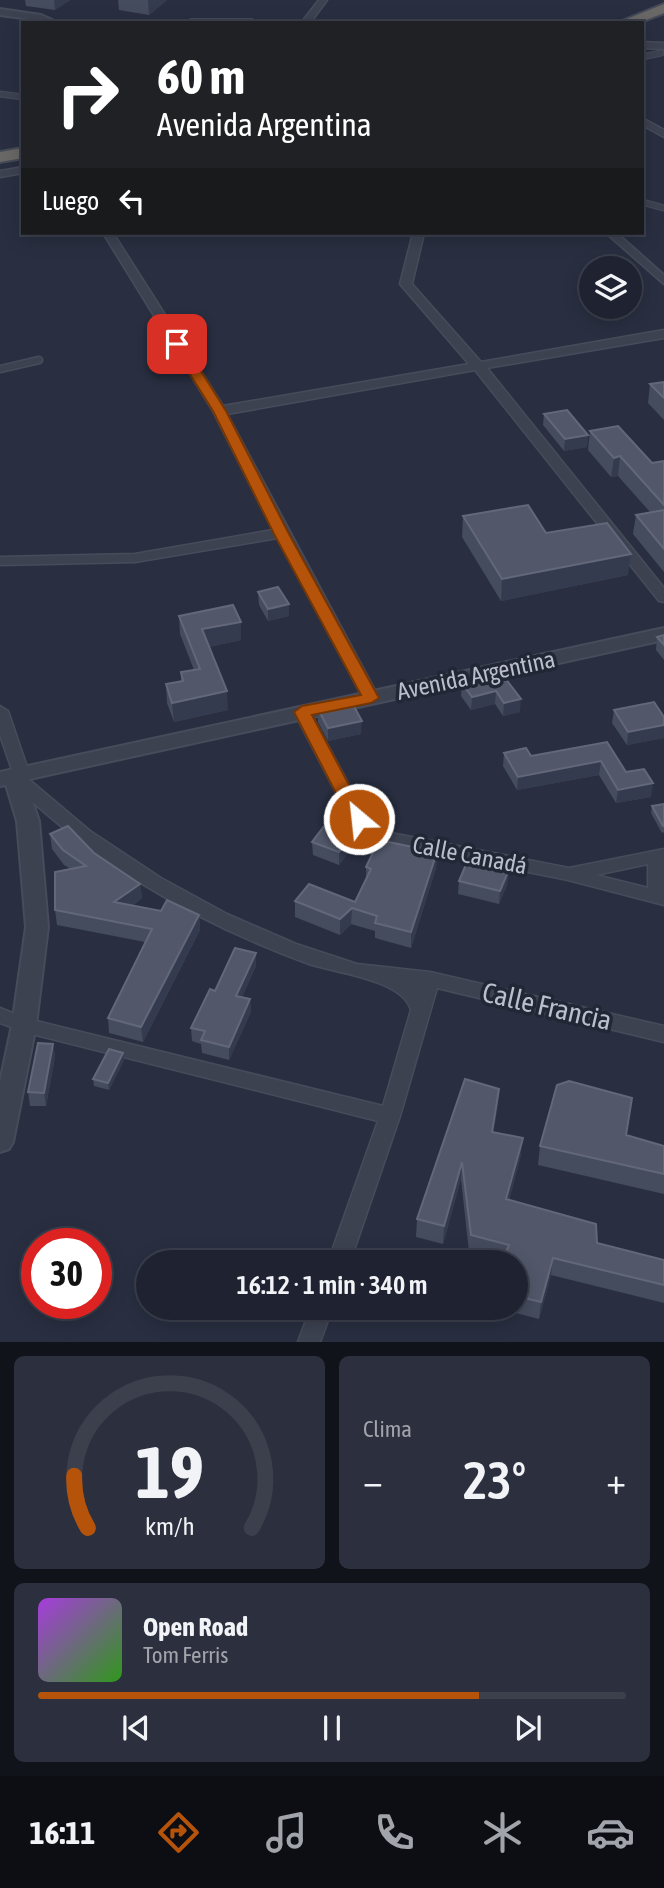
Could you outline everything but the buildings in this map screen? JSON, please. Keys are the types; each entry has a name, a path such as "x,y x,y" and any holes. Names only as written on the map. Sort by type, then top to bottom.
{"highway":[{"path":"629,21 664,8"},
{"path":"0,157 21,153"}],"street":[{"path":"307,21 323,0"},
{"path":"0,12 48,21"},
{"path":"0,19 21,22"},
{"path":"644,46 662,50"},
{"path":"644,122 664,134"},
{"path":"644,134 664,146"},
{"path":"0,174 21,170"},
{"path":"109,235 219,411 371,698"},
{"path":"418,235 406,284 478,366 664,598"},
{"path":"613,235 664,281"},
{"path":"219,411 664,334"},
{"path":"0,561 135,558 282,534"},
{"name":"Avenida Argentina","path":"11,776 664,634"},
{"path":"0,711 11,776 28,821 37,927 24,1025 0,1142"},
{"name":"Calle Canadá","path":"302,712 359,819 370,830 387,838 568,874 661,899"},
{"name":"Calle Francia","path":"11,776 93,842 195,904 241,928 356,971 430,979 664,1034"},
{"path":"568,874 660,856 661,899"},
{"path":"387,976 418,1000 421,1011"},
{"path":"343,1250 390,1116 430,979"},
{"path":"0,1015 24,1025 390,1116"},
{"path":"309,1342 317,1320"}],"lane":[{"path":"644,56 662,50"},
{"path":"0,94 21,97"},
{"path":"644,203 664,208"},
{"path":"0,369 39,360"}],"route":[{"path":"177,344 219,411 371,698 302,712 359,819"}]}
